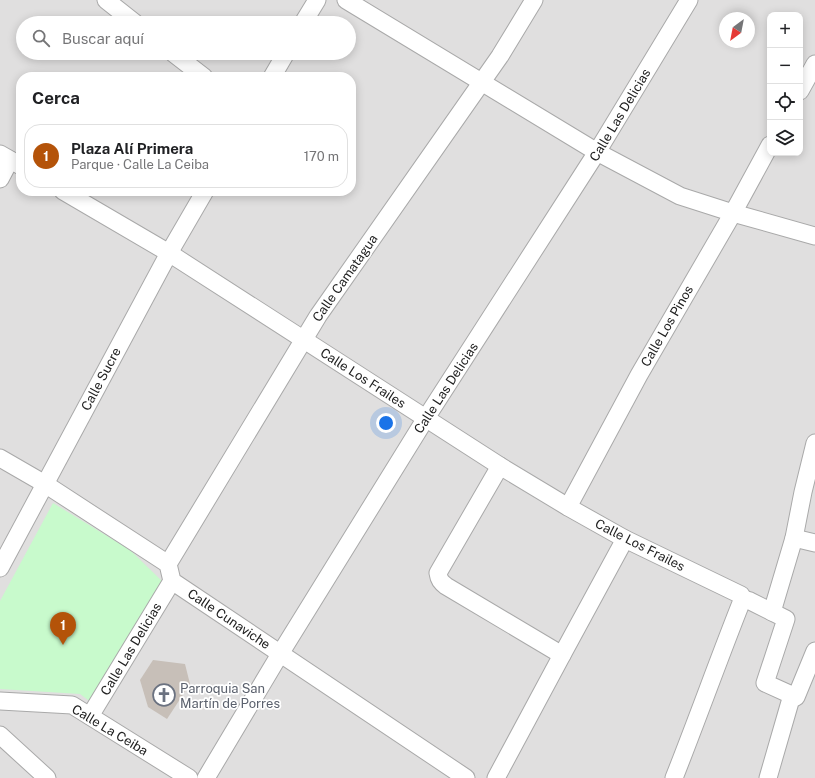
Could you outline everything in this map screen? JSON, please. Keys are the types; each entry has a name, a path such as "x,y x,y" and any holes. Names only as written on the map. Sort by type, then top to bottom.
{"street":[{"path":"106,0 126,16"},
{"path":"307,16 317,0"},
{"path":"346,0 597,152 680,196 733,213 815,236"},
{"name":"Calle Camatagua","path":"168,564 318,316 500,56 534,0"},
{"name":"Calle Las Delicias","path":"206,778 280,654 426,418 597,152 689,0"},
{"path":"182,60 198,72"},
{"path":"275,72 282,60"},
{"path":"803,86 815,64"},
{"name":"Calle Los Pinos","path":"568,507 639,375 733,213 767,151"},
{"path":"0,179 10,160"},
{"name":"Calle Los Frailes","path":"72,196 169,253 500,466 568,507 626,539 741,594 742,599"},
{"name":"Calle Sucre","path":"0,568 169,253 202,196"},
{"path":"772,612 794,538 815,443"},
{"path":"0,458 45,484 168,564 172,581"},
{"path":"500,466 438,573 439,578 446,586 562,656"},
{"path":"794,538 815,543"},
{"path":"496,778 626,539"},
{"name":"Calle Las Delicias","path":"90,716 172,581"},
{"name":"Calle Cunaviche","path":"172,581 466,778"},
{"path":"674,778 742,599 750,601 786,619 766,683 796,697 815,651"},
{"path":"768,778 792,695"},
{"name":"Calle La Ceiba","path":"0,701 72,705 189,778"},
{"path":"0,735 47,778"}],"shaded area":[{"path":"0,0 815,0 815,778 0,778"}],"green space":[{"path":"53,503 130,550 163,582 92,703 80,694 0,689 0,601"}],"building":[{"name":"Parroquia San Martín de Porres","path":"153,660 185,664 190,684 167,719 148,707 140,680"}],"place":[{"name":"Plaza Alí Primera","path":"63,645"},
{"name":"Parroquia San Martín de Porres","path":"164,695"}]}
